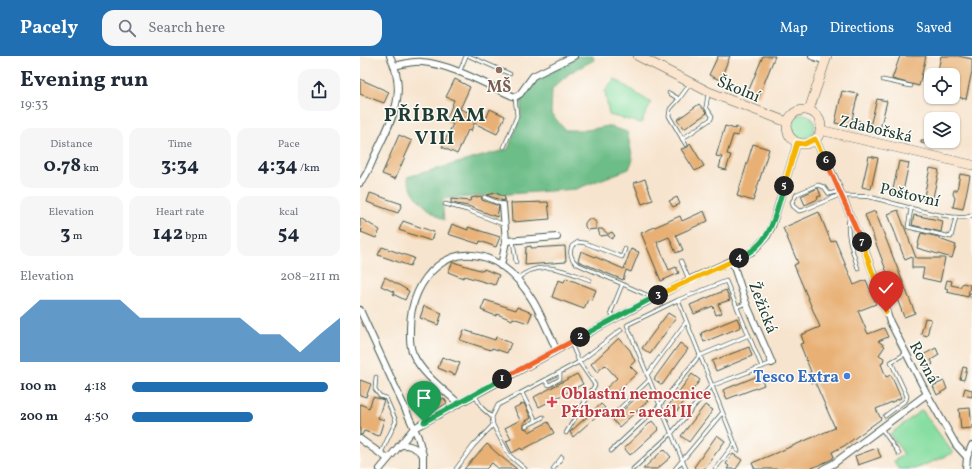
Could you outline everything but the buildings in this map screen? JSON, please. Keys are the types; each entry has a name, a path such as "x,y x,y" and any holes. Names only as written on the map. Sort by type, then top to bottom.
{"street":[{"path":"360,183 368,170 396,104 399,87 390,56"},
{"path":"394,66 421,62 460,73 515,98 520,94 533,76 574,56"},
{"name":"Školní","path":"638,56 690,84 787,122"},
{"path":"809,110 826,59 812,56"},
{"path":"809,110 818,117 820,130 815,139 805,144 797,143 789,136 787,122 794,112 809,110"},
{"name":"Zdabořská","path":"820,130 972,165"},
{"name":"Rovná","path":"815,139 841,194 866,253 890,322 905,354 956,445 967,458"},
{"path":"380,469 414,428 556,349 689,280 753,251 767,236 797,143"},
{"path":"501,266 510,241 505,225 504,205"},
{"path":"510,241 557,236"},
{"path":"458,403 428,374 413,355 410,341 410,323 416,297 424,281 435,267 452,257 470,255 489,260 501,266 516,280 532,299 556,349"},
{"name":"Žežická","path":"732,261 746,303 772,363"},
{"path":"360,310 414,428 423,455 423,469"},
{"path":"823,469 833,464 927,394"},
{"path":"360,439 388,459"},
{"path":"399,446 402,445 418,449 423,455"},
{"path":"966,469 967,458 972,445"}],"lane":[{"path":"460,73 466,56"},
{"path":"469,56 510,74"},
{"path":"882,80 911,86"},
{"path":"686,145 671,120 669,113 690,84"},
{"path":"682,139 711,119 712,116 706,107 706,100 709,92"},
{"path":"669,93 678,99"},
{"path":"504,147 517,116 515,98"},
{"name":"Poštovní","path":"841,194 799,211 793,206 792,202 797,194 818,185 824,187 829,194 841,194 871,198 911,209 956,217 964,218 972,215"},
{"path":"484,197 504,205"},
{"path":"445,204 467,210 505,225"},
{"path":"911,209 908,227 952,237 956,217"},
{"path":"850,215 848,221 850,235 858,269"},
{"path":"510,241 516,262"},
{"path":"625,250 622,257 582,242 575,243 570,249 574,262 647,295 650,300"},
{"path":"681,261 689,280"},
{"path":"516,280 531,270 548,267 561,269 590,280"},
{"path":"686,469 627,325 678,300 726,281 762,367"},
{"path":"614,319 611,312 622,285"},
{"path":"678,300 738,451"},
{"path":"737,307 746,303"},
{"path":"647,375 686,322"},
{"path":"525,469 508,454 493,425 492,417 498,406 579,362 621,330"},
{"path":"611,451 660,405 699,356 749,335"},
{"path":"566,433 595,385 579,362 570,342"},
{"path":"885,416 906,400 907,396 891,362 905,354"},
{"path":"633,469 671,434 711,386 772,363"},
{"path":"376,377 375,389 380,396 386,398 396,421 381,454"},
{"path":"611,417 649,380"},
{"path":"522,393 536,421"},
{"path":"474,394 482,408 492,417"},
{"path":"675,469 683,462 722,412"},
{"path":"526,426 543,417"},
{"path":"456,469 473,446 493,425"},
{"path":"881,428 899,454"},
{"path":"715,469 735,443"},
{"path":"553,469 562,457"}],"green space":[{"path":"577,56 593,56 594,60 571,72 552,89 551,113 565,130 587,130 608,126 627,132 633,159 629,169 576,189 442,199 444,220 421,202 413,191 407,177 508,149 521,116 521,95 533,78"},
{"path":"615,79 651,103 641,123 609,115 605,91"},
{"path":"803,114 808,115 814,121 814,131 808,137 803,138 798,137 792,131 791,126 792,121 798,115"},
{"path":"922,410 953,453 914,469 898,469 894,461 904,454 890,434"}],"place":[{"name":"MŠ","path":"499,70"},
{"name":"Tesco Extra","path":"847,376"},
{"name":"Oblastní nemocnice Příbram - areál II","path":"552,402"}],"district":[{"name":"PŘÍBRAM VIII","path":"435,126"}],"route":[{"path":"424,422 556,349 650,300 689,280 753,251 767,236 772,226 797,143 805,144 815,139 834,177 866,253 886,312"}]}
